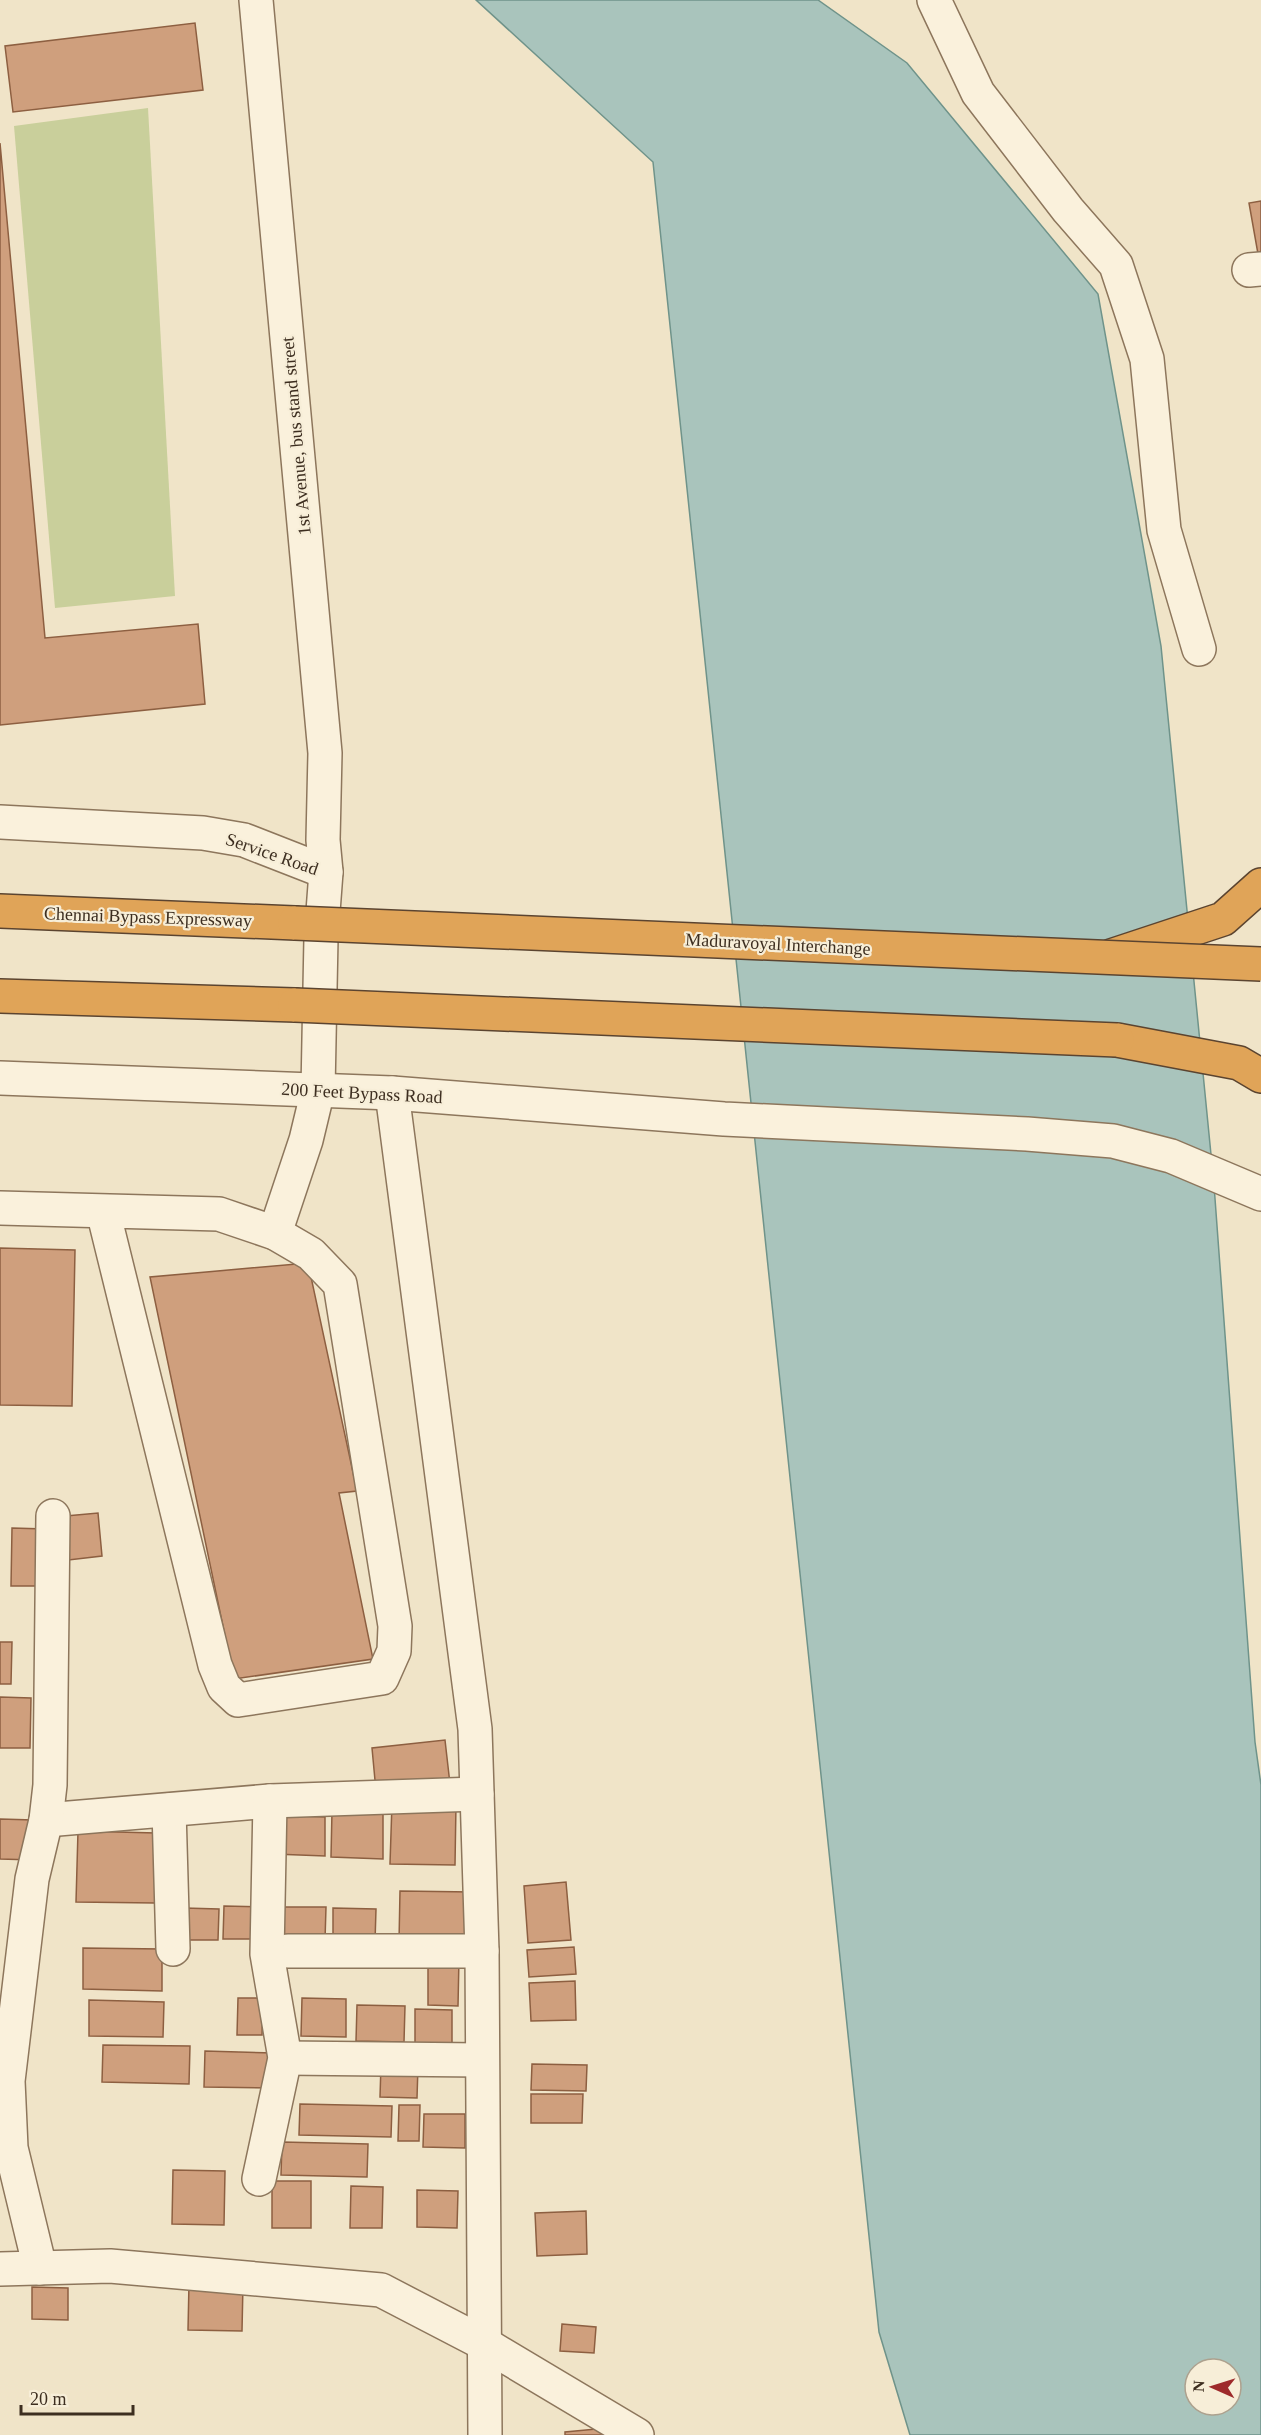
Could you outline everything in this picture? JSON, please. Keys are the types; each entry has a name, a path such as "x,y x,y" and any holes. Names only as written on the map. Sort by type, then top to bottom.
{"highway":[{"path":"1104,959 1223,920 1261,885"},
{"name":"Chennai Bypass Expressway","path":"0,910 295,923"},
{"name":"Maduravoyal Interchange","path":"295,923 1261,964"},
{"path":"0,996 295,1005 1261,1047"},
{"path":"1117,1040 1239,1063 1261,1076"}],"street":[{"name":"1st Avenue, bus stand street","path":"256,0 325,753 323,840 326,872"},
{"path":"934,0 978,93 1068,210 1116,265 1147,359 1164,530 1199,649"},
{"name":"Service Road","path":"0,822 203,832 244,840 326,872 321,938 318,1090 306,1140 275,1233"},
{"name":"200 Feet Bypass Road","path":"0,1078 392,1093 724,1119 1027,1134 1113,1141 1171,1156 1246,1189"},
{"path":"392,1093 474,1729 482,1951 485,2435"},
{"path":"0,1208 219,1214 275,1233 311,1254 340,1284 395,1626 394,1651 382,1677 238,1700 224,1688 215,1665 103,1211"},
{"path":"40,2268 11,2148 8,2080 32,1879 46,1820 50,1785 53,1516"},
{"path":"46,1820 270,1801 477,1794"},
{"path":"259,2180 285,2058 267,1954 270,1801"},
{"path":"169,1810 173,1949"},
{"path":"288,1950 482,1951"},
{"path":"285,2058 481,2060"},
{"path":"0,2269 110,2266 381,2290 483,2343 637,2435"}],"green space":[{"path":"148,108 175,596 55,608 14,126"}],"water":[{"path":"476,0 818,0 907,63 1098,294 1161,646 1214,1185 1255,1742 1261,1785 1261,2435 910,2435 879,2332 653,162"}],"building":[{"path":"195,23 203,90 13,112 5,46"},
{"path":"0,143 45,638 198,624 205,704 0,725"},
{"path":"1261,201 1261,253 1258,254 1249,203"},
{"path":"0,1248 75,1250 72,1406 0,1405"},
{"path":"308,1263 357,1491 339,1493 373,1659 234,1679 150,1277"},
{"path":"98,1513 102,1556 60,1561 55,1517"},
{"path":"12,1528 45,1529 44,1586 11,1586"},
{"path":"0,1642 12,1642 11,1684 0,1684"},
{"path":"0,1697 31,1698 30,1748 0,1748"},
{"path":"445,1740 450,1784 376,1791 372,1748"},
{"path":"392,1803 456,1804 455,1865 390,1864"},
{"path":"332,1811 383,1812 383,1859 331,1857"},
{"path":"275,1815 325,1817 325,1856 274,1854"},
{"path":"0,1819 33,1820 33,1860 0,1859"},
{"path":"78,1831 156,1833 155,1903 76,1902"},
{"path":"566,1882 571,1940 528,1943 524,1886"},
{"path":"400,1891 472,1892 471,1944 399,1942"},
{"path":"224,1906 264,1907 263,1939 223,1939"},
{"path":"273,1907 326,1907 325,1940 272,1939"},
{"path":"184,1908 219,1909 218,1940 184,1940"},
{"path":"333,1908 376,1909 375,1942 333,1941"},
{"path":"574,1947 576,1974 529,1977 527,1950"},
{"path":"83,1948 162,1949 162,1991 83,1989"},
{"path":"428,1957 459,1958 458,2006 428,2005"},
{"path":"575,1981 576,2020 531,2021 529,1983"},
{"path":"238,1998 263,1998 262,2035 237,2035"},
{"path":"302,1998 346,1999 346,2037 301,2036"},
{"path":"89,2000 164,2002 163,2037 89,2036"},
{"path":"357,2005 405,2006 404,2042 356,2041"},
{"path":"415,2009 452,2010 452,2045 415,2045"},
{"path":"103,2045 190,2046 189,2084 102,2082"},
{"path":"205,2051 273,2053 272,2088 204,2087"},
{"path":"532,2064 587,2065 586,2091 531,2090"},
{"path":"381,2065 418,2066 417,2098 380,2097"},
{"path":"531,2094 583,2094 582,2123 531,2123"},
{"path":"300,2104 392,2106 391,2137 299,2135"},
{"path":"399,2105 420,2105 419,2141 398,2141"},
{"path":"424,2114 465,2114 465,2148 423,2147"},
{"path":"282,2142 368,2144 367,2177 281,2175"},
{"path":"173,2170 225,2171 224,2225 172,2224"},
{"path":"272,2181 311,2181 311,2228 272,2228"},
{"path":"351,2186 383,2187 382,2228 350,2228"},
{"path":"417,2190 458,2191 457,2228 417,2227"},
{"path":"586,2211 587,2254 537,2256 535,2213"},
{"path":"189,2283 243,2284 242,2331 188,2330"},
{"path":"32,2287 68,2288 68,2320 32,2319"},
{"path":"562,2324 596,2327 594,2353 560,2351"},
{"path":"607,2428 608,2435 565,2435 565,2432"}]}
